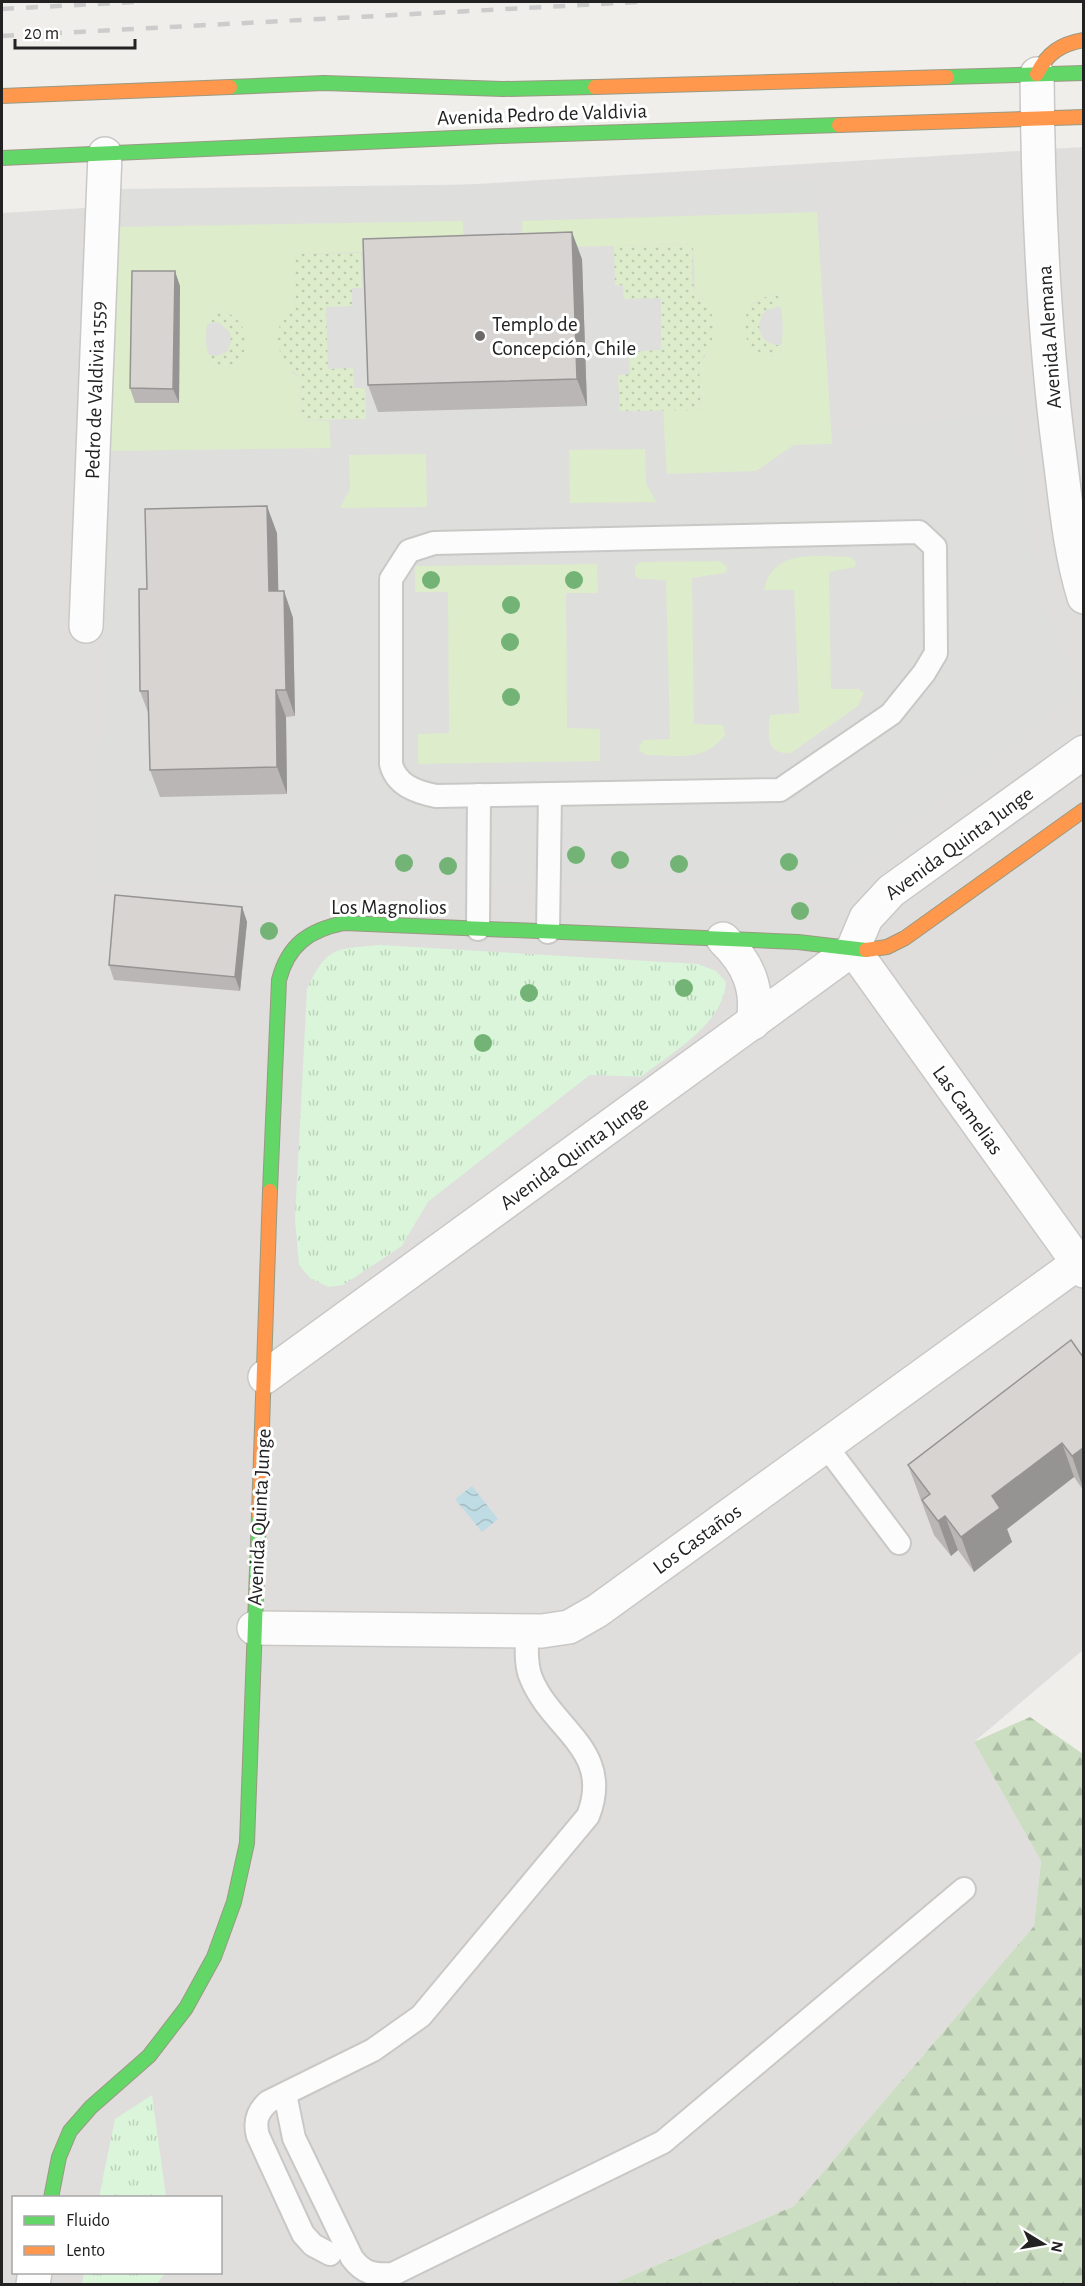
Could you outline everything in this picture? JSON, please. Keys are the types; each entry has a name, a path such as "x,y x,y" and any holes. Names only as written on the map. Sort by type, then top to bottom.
{"main road":[{"path":"1037,74 1044,57 1054,50 1083,40"},
{"name":"Avenida Pedro de Valdivia","path":"2,96 324,83 503,89 574,88 1083,72"},
{"name":"Avenida Pedro de Valdivia","path":"2,158 500,136 1083,117"},
{"path":"853,949 887,947 905,938 1083,810"},
{"name":"Los Magnolios","path":"265,1377 278,977 284,961 301,938 327,926 345,923 798,942 853,949"},
{"name":"Avenida Quinta Junge","path":"51,2196 60,2153 72,2128 83,2114 149,2056 174,2026 211,1968 225,1937 237,1896 247,1843 265,1377"}],"street":[{"name":"Avenida Alemana","path":"1037,74 1041,223 1055,417 1069,531 1083,597"},
{"name":"Pedro de Valdivia 1559","path":"86,626 105,154"},
{"name":"Avenida Quinta Junge","path":"265,1377 853,949 866,918 891,891 1083,752"},
{"path":"723,939 738,953 749,970 755,990 753,1023"},
{"name":"Las Camelias","path":"853,949 1081,1267"},
{"name":"Los Castaños","path":"254,1628 527,1631 555,1630 584,1620 1081,1267"}],"lane":[{"path":"919,532 935,547 936,653 924,673 891,714 780,790 550,794 436,796 411,788 394,775 391,764 391,579 409,551 434,543 919,532"},
{"path":"548,932 550,794"},
{"path":"477,929 479,795"},
{"path":"826,1446 899,1543"},
{"path":"330,2254 313,2245 303,2234 258,2136 255,2126 262,2108 373,2050 422,2016 588,1816 597,1788 592,1764 535,1686 527,1658 527,1631"},
{"path":"285,2094 294,2138 352,2258 360,2269 374,2275 393,2274 663,2142 964,1889"}],"shaded area":[{"path":"1083,147 1083,1650 974,1742 1041,1861 1034,1926 794,2206 613,2284 2,2284 2,213"},
{"path":"815,180 830,430 1013,413 1024,502 1043,604 1080,692 832,885 96,883 119,189"},
{"path":"590,1075 641,1077 402,1246 428,1202"}],"green space":[{"path":"817,212 832,444 794,445 756,471 667,474 663,409 701,410 699,363 707,354 703,298 695,292 693,244 523,248 522,221","holes":["777,295 783,324 780,352 773,356 763,354 753,303"]},
{"path":"463,221 464,249 295,254 296,301 293,304 292,373 300,377 301,420 329,421 331,448 110,451 116,227","holes":["220,310 230,314 243,328 245,344 237,360 228,367 210,363 206,337 211,311"]},
{"path":"693,244 693,286 709,308 714,324 709,349 699,364 701,410 620,411 618,375 630,374 629,352 661,350 661,298 624,299 623,285 615,285 614,246"},
{"path":"361,253 362,288 352,288 352,306 326,307 328,369 353,368 354,388 365,388 366,419 301,420 300,377 285,364 277,344 280,322 296,301 294,254"},
{"path":"772,295 778,296 781,306 766,310 760,322 760,334 768,342 781,345 779,355 765,355 755,350 748,341 744,331 745,320 749,309 758,301"},
{"path":"220,310 233,316 241,325 246,335 246,345 243,355 236,362 225,367 212,368 207,354 217,356 227,352 231,342 230,332 218,322 206,324 211,311"},
{"path":"645,449 646,483 656,502 570,503 569,450"},
{"path":"426,454 427,507 340,508 350,489 349,455"},
{"path":"798,557 851,557 856,562 855,567 829,572 831,689 859,689 864,693 858,706 791,753 776,751 772,747 769,736 770,715 799,713 794,590 764,590 769,576 777,567"},
{"path":"720,561 728,568 725,573 692,578 694,724 723,725 725,735 717,744 699,754 689,756 646,755 640,751 639,746 644,740 670,739 666,580 640,579 635,576 635,566 641,562"},
{"path":"597,564 598,593 566,593 567,728 600,729 600,761 418,764 418,734 449,733 448,592 415,592 415,566"},
{"path":"380,945 698,964 716,971 726,982 723,997 716,1011 706,1024 681,1047 641,1077 590,1075 428,1202 402,1246 343,1285 329,1287 311,1279 299,1265 295,1219 307,989 320,965 334,953 352,948"},
{"path":"1030,1717 1083,1754 1083,2284 613,2284 794,2206 1034,1926 1041,1861 974,1742"},
{"path":"152,2095 166,2196 99,2196 115,2119"},
{"path":"84,2274 164,2274 157,2284 82,2284"}],"water":[{"path":"472,1486 498,1519 482,1532 455,1499"}],"building":[{"name":"Templo de Concepción, Chile","path":"572,232 577,379 368,385 363,239"},
{"path":"132,271 175,271 173,389 130,388"},
{"path":"267,506 269,591 284,591 286,690 276,690 277,767 150,770 148,691 140,691 139,589 147,589 145,509"},
{"path":"115,895 242,907 235,977 109,965"},
{"path":"1071,1340 1083,1357 1083,1448 1072,1456 1062,1443 992,1496 1000,1508 961,1537 945,1516 938,1521 922,1500 930,1494 908,1465"}],"railway":[{"path":"2,9 135,2"},
{"path":"2,36 638,2"}],"traffic: fast":[{"path":"947,77 1084,73"},
{"path":"230,87 324,83 503,89 595,87"},
{"path":"2,158 500,136 839,125"},
{"path":"270,1191 279,980 294,948 320,930 344,923 798,942 866,950"},
{"path":"51,2196 59,2157 70,2131 91,2107 149,2056 186,2008 214,1957 234,1902 247,1843 259,1515"}],"traffic: slow":[{"path":"1037,74 1050,55 1068,44 1084,40"},
{"path":"595,87 947,77"},
{"path":"2,96 230,87"},
{"path":"839,125 1084,117"},
{"path":"866,950 887,947 905,938 1084,810"},
{"path":"259,1515 270,1191"}],"place":[{"name":"Templo de Concepción, Chile","path":"480,336"}]}
